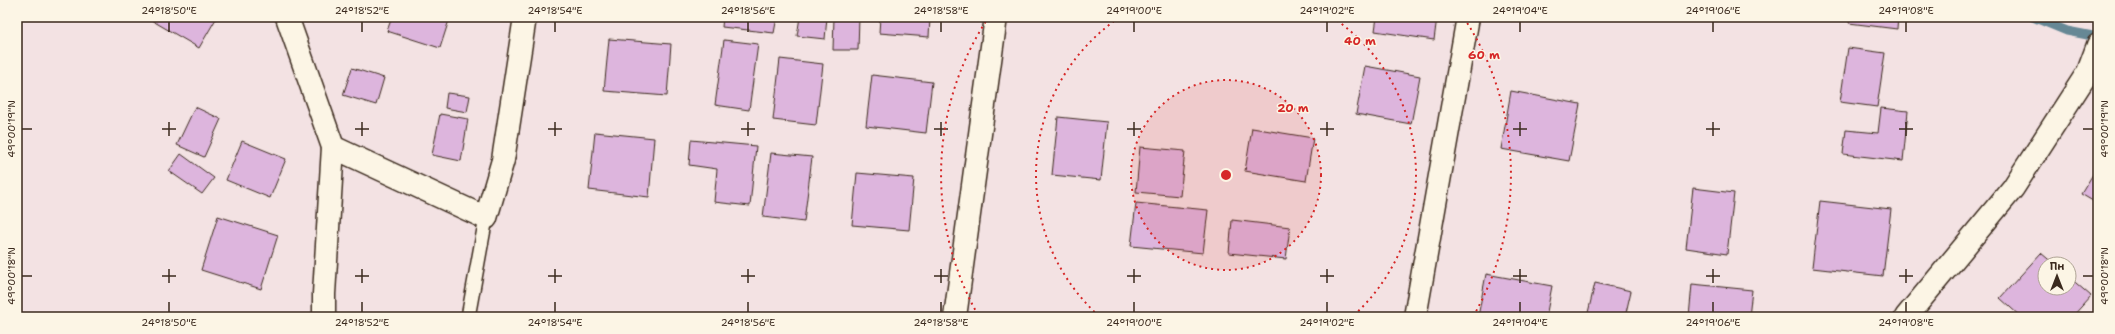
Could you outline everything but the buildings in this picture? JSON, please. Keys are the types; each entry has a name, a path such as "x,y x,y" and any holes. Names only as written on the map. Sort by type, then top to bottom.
{"street":[{"path":"286,17 333,148 324,294 324,317"},
{"path":"333,148 486,218 503,160 525,17"},
{"path":"955,317 996,17"},
{"path":"1415,317 1468,17"},
{"path":"1906,317 2013,188 2088,72 2098,45"}],"lane":[{"path":"468,317 486,218"}],"waterway":[{"path":"2033,17 2067,31 2098,37"}]}
